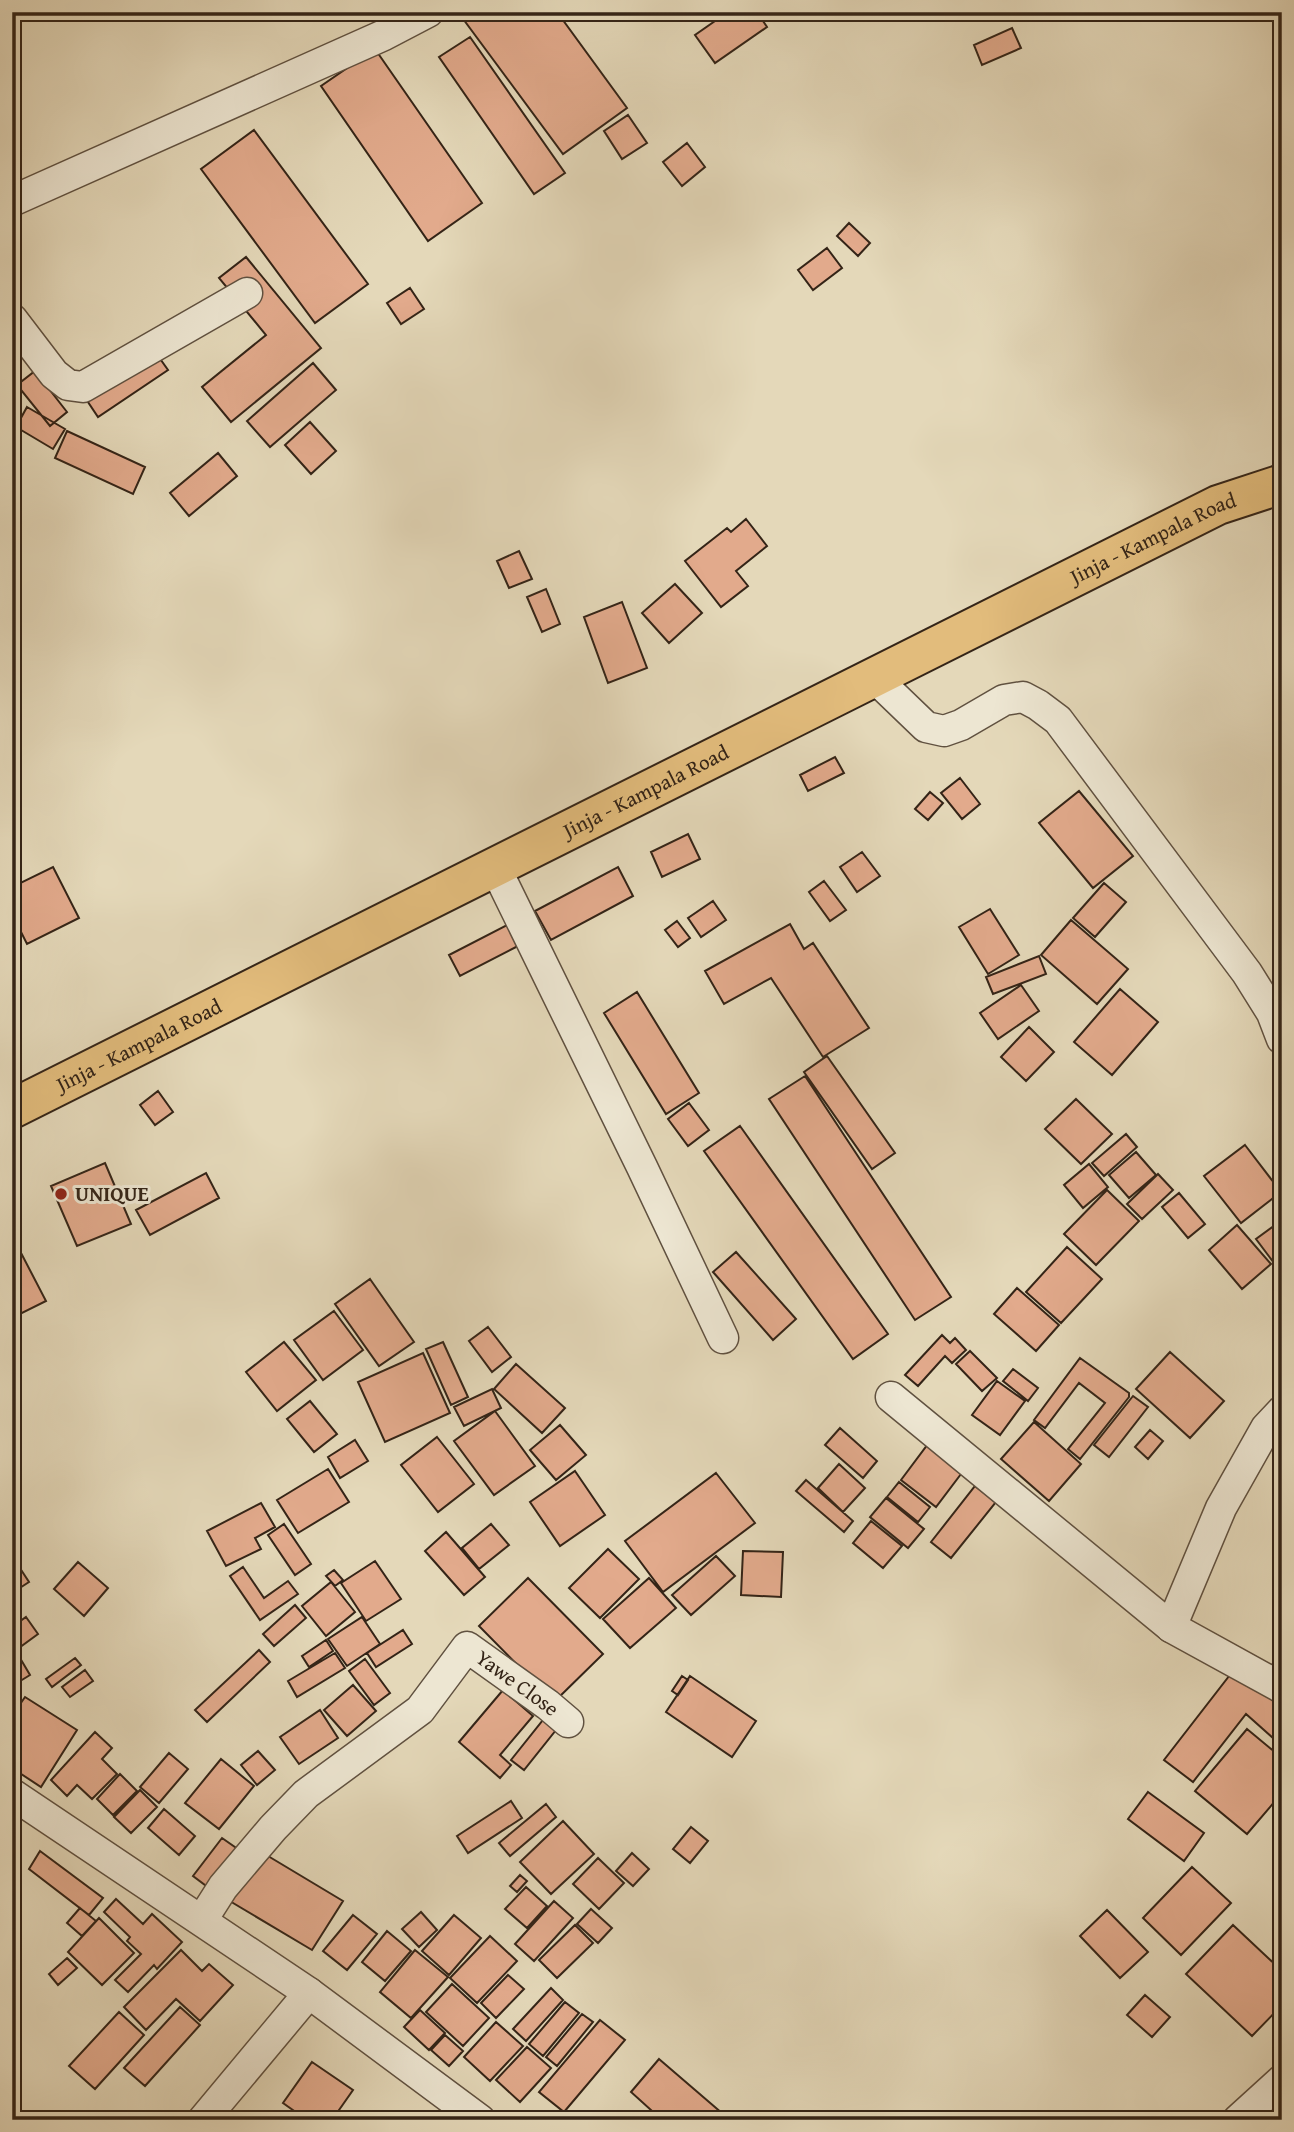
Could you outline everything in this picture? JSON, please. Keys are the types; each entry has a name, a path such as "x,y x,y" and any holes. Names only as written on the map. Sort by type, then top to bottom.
{"highway":[{"name":"Jinja - Kampala Road","path":"12,1109 1218,505 1282,484"}],"street":[{"path":"12,201 371,41 428,12"},
{"path":"12,319 54,374 68,385 83,387 247,293"},
{"path":"874,677 926,727 944,731 961,725 1004,700 1023,697 1058,720 1247,973 1272,1013 1282,1039"},
{"path":"495,867 723,1338"},
{"path":"891,1397 1171,1627 1282,1688"},
{"path":"1171,1627 1221,1508 1266,1428 1282,1411"},
{"name":"Yawe Close","path":"202,1920 223,1887 306,1794 420,1710 467,1647 568,1722"},
{"path":"12,1794 309,1993 480,2120"},
{"path":"203,2120 309,1993"},
{"path":"1238,2120 1282,2080"}],"building":[{"path":"458,12 557,12 627,108 563,154"},
{"path":"728,12 757,12 767,27 715,63 695,35"},
{"path":"1012,28 1021,48 982,65 974,45"},
{"path":"470,37 565,173 534,194 439,57"},
{"path":"375,49 482,203 428,241 321,86"},
{"path":"628,115 647,143 622,159 604,131"},
{"path":"254,130 368,284 315,323 201,169"},
{"path":"687,143 705,167 682,186 663,162"},
{"path":"849,223 870,243 858,256 837,236"},
{"path":"827,248 842,268 813,290 798,270"},
{"path":"246,257 321,348 231,422 202,387 266,335 219,278"},
{"path":"410,288 424,309 401,324 387,303"},
{"path":"151,346 168,370 98,417 82,393"},
{"path":"313,363 336,390 270,447 247,421"},
{"path":"35,371 67,412 50,426 17,385"},
{"path":"27,407 65,429 53,449 16,427"},
{"path":"310,422 336,451 311,474 285,445"},
{"path":"67,431 145,467 133,494 55,458"},
{"path":"218,453 237,476 189,516 170,493"},
{"path":"746,519 767,546 736,571 748,586 721,607 685,561 727,528 731,532"},
{"path":"519,551 532,579 509,588 497,561"},
{"path":"675,584 702,613 669,643 642,613"},
{"path":"546,589 560,624 542,632 527,597"},
{"path":"622,602 647,668 608,683 584,617"},
{"path":"835,757 844,773 808,791 800,775"},
{"path":"960,778 980,804 962,819 941,793"},
{"path":"1079,791 1133,856 1093,888 1039,823"},
{"path":"930,792 943,803 928,820 915,809"},
{"path":"688,834 700,859 662,877 651,852"},
{"path":"862,852 880,876 857,892 840,867"},
{"path":"53,867 79,918 27,944 12,914 12,887"},
{"path":"618,867 633,896 551,940 535,911"},
{"path":"824,881 846,910 830,921 809,892"},
{"path":"1104,883 1126,902 1095,937 1073,918"},
{"path":"713,901 726,920 701,937 688,918"},
{"path":"990,909 1019,955 988,974 959,927"},
{"path":"1071,920 1128,969 1097,1004 1041,955"},
{"path":"677,921 690,938 678,947 665,930"},
{"path":"790,924 804,949 813,943 869,1028 823,1057 771,978 724,1004 705,971"},
{"path":"507,925 518,946 460,976 449,955"},
{"path":"1039,956 1046,974 993,994 986,977"},
{"path":"1021,985 1039,1011 998,1039 980,1013"},
{"path":"1120,989 1158,1022 1112,1075 1074,1042"},
{"path":"637,992 699,1093 666,1114 604,1013"},
{"path":"1029,1027 1054,1052 1026,1081 1001,1057"},
{"path":"827,1056 895,1153 872,1169 804,1072"},
{"path":"805,1076 951,1297 915,1320 769,1099"},
{"path":"158,1091 173,1112 155,1125 140,1105"},
{"path":"1076,1099 1112,1134 1081,1164 1045,1129"},
{"path":"689,1103 709,1130 688,1146 668,1119"},
{"path":"740,1126 888,1334 853,1359 704,1151"},
{"path":"1126,1134 1137,1147 1104,1176 1092,1163"},
{"path":"1245,1145 1281,1192 1241,1223 1204,1176"},
{"path":"1136,1152 1156,1175 1129,1198 1109,1175"},
{"path":"105,1163 131,1224 77,1246 51,1186"},
{"path":"1089,1164 1108,1187 1083,1208 1064,1185"},
{"path":"206,1173 219,1198 150,1235 136,1210"},
{"path":"1158,1174 1173,1190 1142,1219 1127,1204"},
{"path":"1107,1190 1139,1221 1096,1265 1064,1234"},
{"path":"1179,1193 1205,1224 1188,1238 1162,1207"},
{"path":"1282,1220 1282,1270 1280,1271 1256,1239"},
{"path":"1237,1225 1271,1264 1242,1289 1209,1250"},
{"path":"1067,1247 1102,1279 1061,1323 1026,1292"},
{"path":"20,1251 46,1301 12,1318 12,1255"},
{"path":"736,1252 796,1319 773,1340 713,1272"},
{"path":"370,1279 414,1342 379,1366 335,1304"},
{"path":"1017,1288 1059,1325 1036,1351 994,1314"},
{"path":"334,1311 363,1350 323,1380 294,1340"},
{"path":"488,1327 511,1357 492,1372 469,1341"},
{"path":"942,1335 950,1343 955,1338 966,1350 952,1363 945,1356 918,1386 905,1375"},
{"path":"284,1342 316,1380 277,1411 246,1372"},
{"path":"443,1342 468,1397 451,1405 426,1349"},
{"path":"970,1351 997,1378 982,1391 956,1364"},
{"path":"1170,1352 1224,1401 1190,1438 1136,1389"},
{"path":"423,1353 450,1413 385,1442 358,1382"},
{"path":"1080,1358 1129,1393 1129,1397 1080,1459 1068,1449 1105,1403 1079,1383 1045,1428 1034,1420"},
{"path":"516,1364 565,1408 542,1433 494,1389"},
{"path":"1013,1369 1038,1388 1028,1401 1003,1381"},
{"path":"997,1381 1025,1401 1000,1435 972,1415"},
{"path":"492,1389 501,1408 464,1426 454,1407"},
{"path":"1133,1396 1148,1407 1109,1457 1094,1445"},
{"path":"310,1401 337,1434 314,1452 287,1419"},
{"path":"495,1411 535,1466 494,1495 454,1441"},
{"path":"1034,1422 1081,1464 1049,1501 1001,1459"},
{"path":"560,1425 586,1455 556,1480 530,1450"},
{"path":"840,1428 877,1461 863,1478 825,1445"},
{"path":"1150,1430 1163,1441 1148,1459 1135,1447"},
{"path":"437,1437 474,1484 438,1512 401,1465"},
{"path":"355,1440 368,1461 340,1478 328,1457"},
{"path":"928,1444 964,1470 936,1507 901,1480"},
{"path":"839,1464 865,1488 843,1512 818,1488"},
{"path":"328,1469 349,1502 298,1533 277,1500"},
{"path":"575,1471 605,1515 560,1546 530,1502"},
{"path":"716,1473 755,1523 663,1592 625,1541"},
{"path":"806,1480 853,1521 844,1532 796,1491"},
{"path":"899,1482 930,1507 918,1522 887,1497"},
{"path":"975,1486 996,1502 951,1558 931,1542"},
{"path":"886,1498 924,1529 908,1548 870,1517"},
{"path":"261,1503 275,1527 255,1538 261,1549 226,1566 207,1531"},
{"path":"871,1521 902,1546 883,1568 853,1543"},
{"path":"284,1524 311,1564 295,1575 268,1535"},
{"path":"491,1524 509,1545 479,1569 462,1548"},
{"path":"446,1532 485,1577 464,1595 425,1551"},
{"path":"608,1549 639,1579 600,1618 569,1588"},
{"path":"743,1551 783,1552 781,1597 741,1595"},
{"path":"12,1556 29,1582 12,1593"},
{"path":"716,1556 735,1576 691,1615 672,1595"},
{"path":"375,1561 401,1599 366,1621 341,1583"},
{"path":"78,1562 108,1588 84,1616 54,1589"},
{"path":"243,1567 264,1598 288,1581 298,1594 260,1620 230,1576"},
{"path":"334,1570 343,1580 335,1586 326,1576"},
{"path":"528,1578 603,1654 554,1702 479,1626"},
{"path":"649,1578 676,1608 630,1648 603,1619"},
{"path":"331,1582 355,1612 326,1636 302,1606"},
{"path":"295,1605 306,1618 274,1646 263,1634"},
{"path":"26,1617 38,1634 12,1653 12,1627"},
{"path":"362,1617 380,1644 347,1666 328,1639"},
{"path":"403,1630 412,1644 376,1667 367,1653"},
{"path":"326,1640 333,1651 309,1667 302,1656"},
{"path":"259,1650 270,1662 207,1722 195,1710"},
{"path":"335,1653 345,1668 297,1697 288,1681"},
{"path":"20,1658 30,1675 12,1686 12,1663"},
{"path":"75,1658 81,1665 52,1687 46,1679"},
{"path":"365,1659 390,1693 374,1705 349,1671"},
{"path":"85,1670 93,1681 70,1697 62,1687"},
{"path":"1233,1671 1257,1683 1282,1707 1282,1746 1246,1714 1193,1782 1164,1760"},
{"path":"682,1676 688,1680 678,1695 672,1691"},
{"path":"690,1676 756,1721 732,1757 666,1712"},
{"path":"353,1685 376,1711 347,1736 324,1710"},
{"path":"503,1690 533,1716 500,1755 511,1765 500,1778 459,1742"},
{"path":"25,1697 77,1730 41,1787 12,1768 12,1716"},
{"path":"320,1710 338,1738 299,1764 280,1737"},
{"path":"551,1710 564,1720 524,1770 511,1760"},
{"path":"1247,1729 1282,1758 1282,1793 1247,1834 1195,1791"},
{"path":"95,1732 112,1748 102,1759 117,1774 92,1799 77,1785 67,1796 51,1780"},
{"path":"258,1751 275,1770 257,1785 241,1765"},
{"path":"169,1753 188,1769 159,1803 140,1787"},
{"path":"221,1759 254,1786 219,1829 185,1803"},
{"path":"120,1774 137,1791 113,1815 97,1799"},
{"path":"140,1790 157,1807 131,1833 114,1817"},
{"path":"1148,1792 1204,1833 1184,1861 1128,1819"},
{"path":"511,1801 522,1818 468,1853 457,1836"},
{"path":"546,1804 556,1817 510,1856 499,1843"},
{"path":"164,1809 195,1836 179,1855 148,1828"},
{"path":"563,1821 594,1854 551,1894 520,1862"},
{"path":"691,1827 708,1841 690,1863 673,1849"},
{"path":"222,1838 242,1852 213,1891 193,1876"},
{"path":"258,1850 343,1901 312,1950 228,1900"},
{"path":"40,1851 103,1898 89,1915 29,1869"},
{"path":"632,1853 649,1869 633,1886 616,1871"},
{"path":"598,1858 624,1883 599,1909 573,1884"},
{"path":"1192,1867 1231,1903 1181,1955 1143,1918"},
{"path":"520,1875 527,1881 517,1892 510,1886"},
{"path":"526,1887 547,1906 527,1928 505,1909"},
{"path":"116,1899 143,1924 152,1914 182,1942 157,1969 154,1965 128,1992 115,1980 141,1954 127,1941 130,1937 104,1912"},
{"path":"554,1901 573,1918 534,1961 515,1944"},
{"path":"80,1908 96,1921 82,1936 67,1923"},
{"path":"591,1909 612,1928 598,1943 577,1924"},
{"path":"1107,1910 1148,1952 1120,1978 1080,1936"},
{"path":"421,1912 437,1930 419,1947 402,1929"},
{"path":"353,1915 377,1934 347,1970 323,1951"},
{"path":"454,1915 481,1938 449,1975 422,1951"},
{"path":"99,1918 134,1953 102,1985 68,1952"},
{"path":"575,1925 593,1943 557,1978 539,1960"},
{"path":"1233,1925 1282,1971 1282,2005 1252,2036 1186,1974"},
{"path":"387,1931 411,1951 385,1981 362,1962"},
{"path":"490,1936 517,1961 477,2003 450,1978"},
{"path":"181,1950 202,1971 209,1964 233,1985 200,2021 176,1999 146,2030 124,2007"},
{"path":"415,1950 448,1977 411,2018 380,1992"},
{"path":"67,1958 77,1968 58,1985 49,1974"},
{"path":"508,1975 524,1989 496,2018 481,2003"},
{"path":"452,1984 489,2018 463,2046 426,2012"},
{"path":"551,1988 563,2000 526,2041 513,2029"},
{"path":"1145,1995 1170,2017 1152,2037 1127,2015"},
{"path":"565,2002 579,2013 543,2056 529,2044"},
{"path":"180,2007 200,2025 145,2086 124,2068"},
{"path":"420,2010 445,2033 429,2050 404,2027"},
{"path":"119,2012 144,2035 95,2089 69,2066"},
{"path":"582,2014 593,2022 557,2066 546,2057"},
{"path":"600,2020 625,2040 564,2112 539,2092"},
{"path":"496,2022 523,2046 490,2081 464,2057"},
{"path":"445,2035 463,2051 449,2066 431,2050"},
{"path":"527,2047 551,2068 520,2102 496,2080"},
{"path":"659,2059 730,2120 662,2120 631,2092"},
{"path":"312,2062 353,2090 332,2120 307,2120 283,2103"}],"place":[{"name":"UNIQUE","path":"61,1194"}]}
